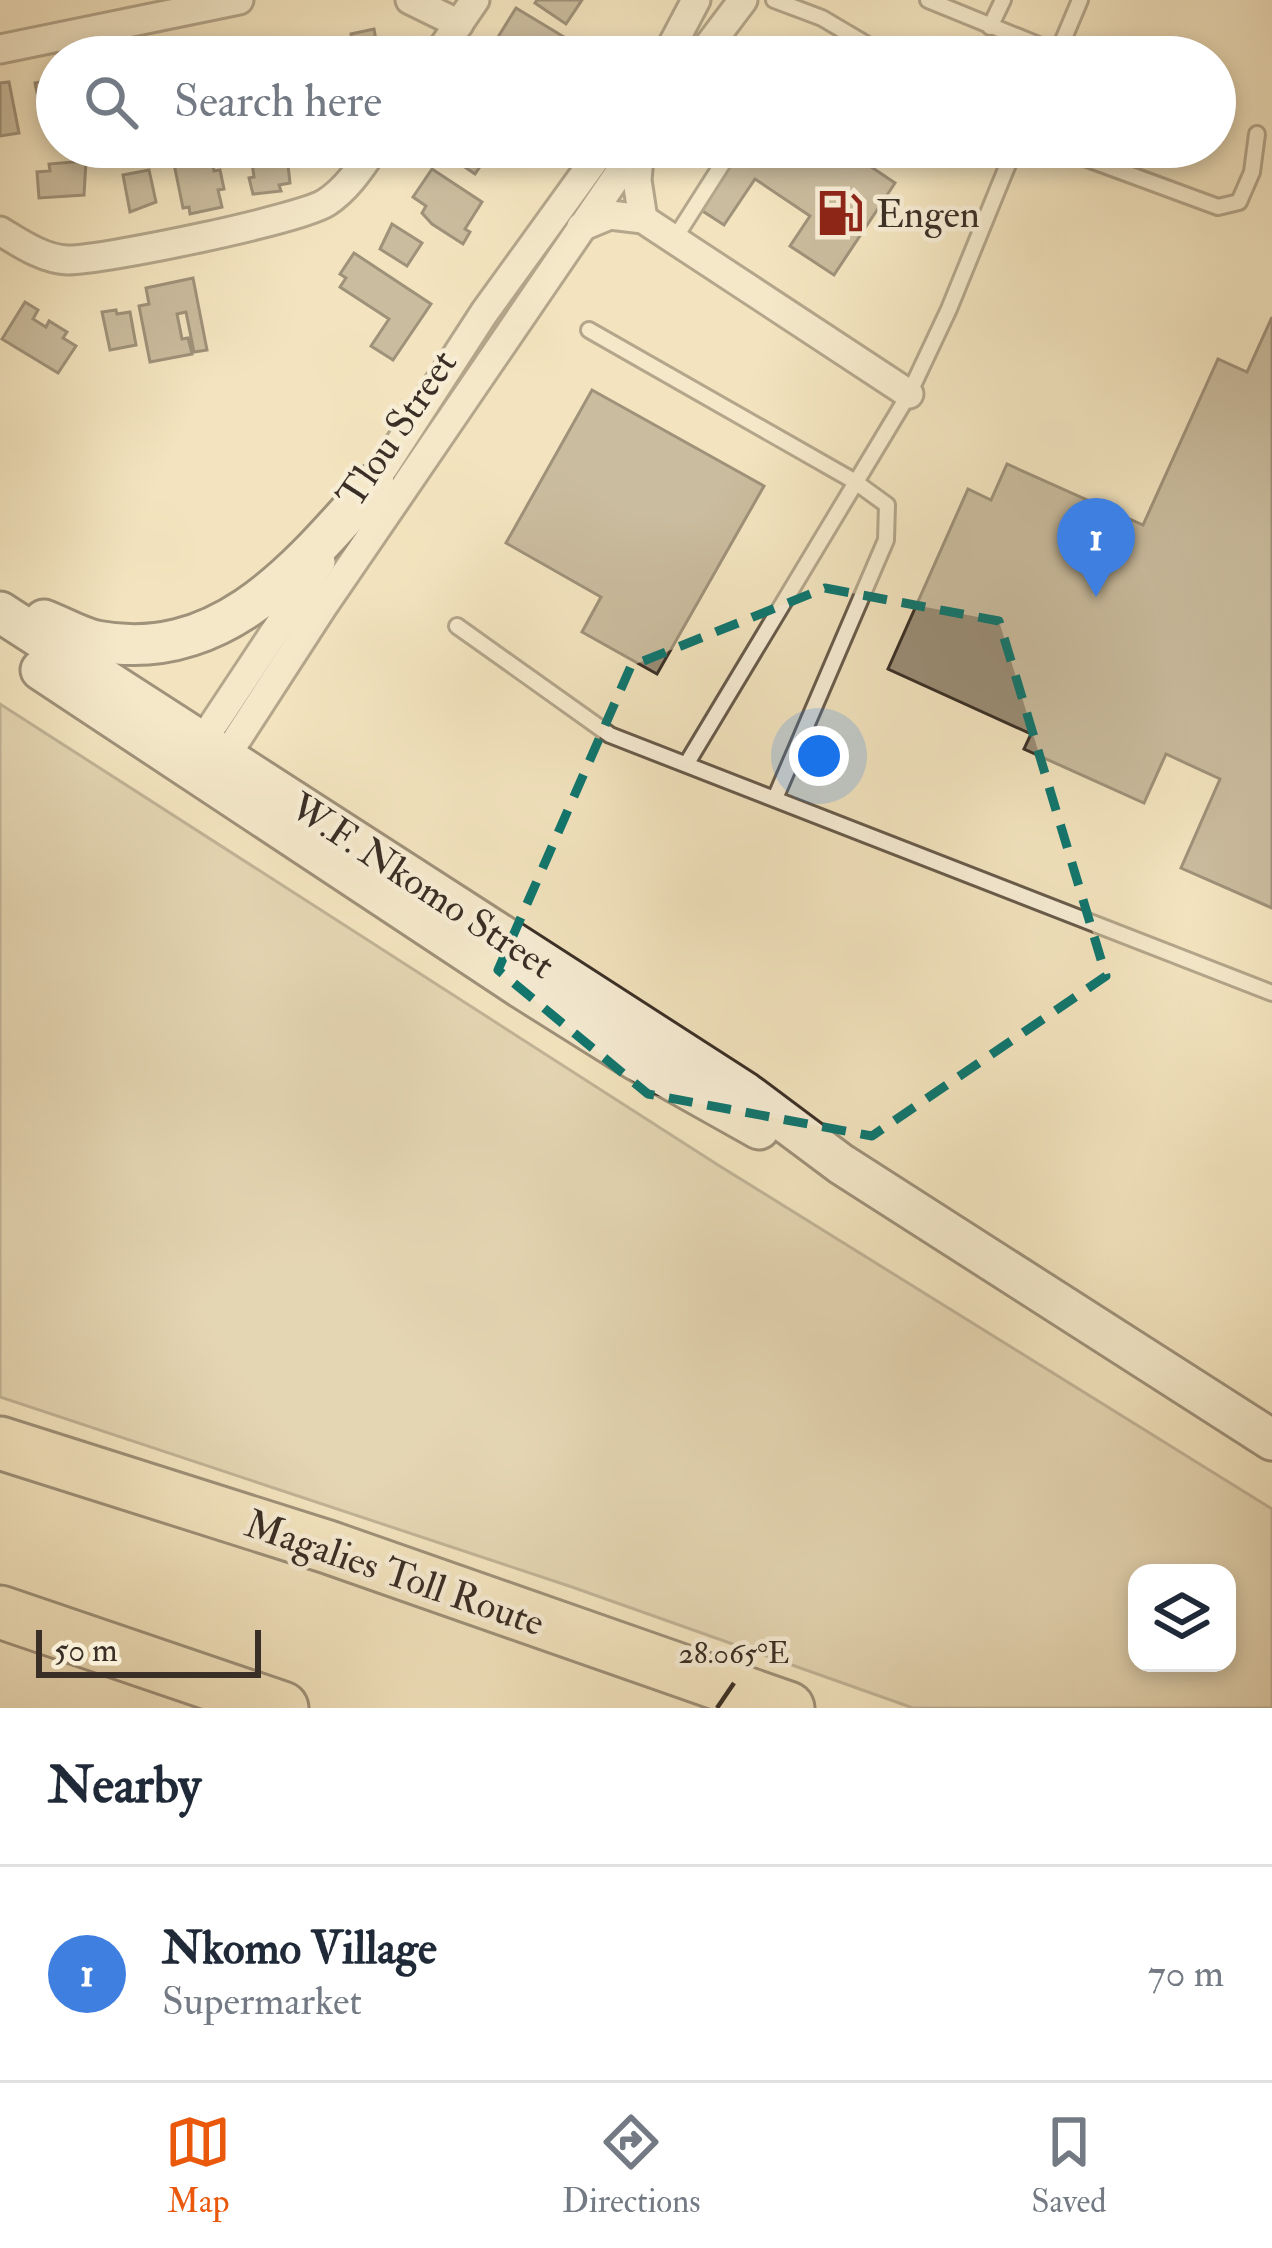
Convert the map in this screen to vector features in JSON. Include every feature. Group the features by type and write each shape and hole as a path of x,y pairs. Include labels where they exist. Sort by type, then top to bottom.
{"highway":[{"path":"0,1431 328,1547"},
{"name":"Magalies Toll Route","path":"0,1443 328,1547 788,1708"},
{"path":"0,1612 273,1705"},
{"path":"0,1631 273,1705"}],"main road":[{"path":"0,602 95,640 170,641 207,631 258,603 309,557 374,484"},
{"name":"W.F. Nkomo Street","path":"0,613 206,762"},
{"name":"W.F. Nkomo Street","path":"0,642 206,762 746,1093 841,1164 1272,1440"}],"street":[{"path":"63,36 239,0"},
{"path":"410,0 459,24"},
{"path":"451,36 475,0"},
{"path":"677,36 696,0"},
{"path":"716,36 743,0"},
{"path":"0,49 36,42"},
{"path":"0,231 43,254 81,259 276,220 323,206 359,168"},
{"name":"Tlou Street","path":"206,762 484,313 589,168"},
{"name":"Tlou Street","path":"206,762 346,572 623,168"},
{"path":"637,168 643,219"},
{"path":"581,227 610,215 643,219 909,394"}],"lane":[{"path":"774,0 822,18 852,36"},
{"path":"810,0 822,18"},
{"path":"928,0 1012,36"},
{"path":"990,27 1003,0"},
{"path":"1065,36 1080,0"},
{"path":"1112,168 1218,207 1239,202 1252,172 1257,134"},
{"path":"675,238 720,168"},
{"path":"687,763 909,394 1006,168"},
{"path":"589,330 854,481 887,505 886,540 776,796"},
{"path":"457,626 610,735 1272,993"}],"highlighted area":[{"path":"825,588 999,621 1106,976 872,1136 648,1094 498,970 631,666"}],"shaded area":[{"path":"0,704 718,1165 1272,1509 1272,1708 913,1708 572,1587 0,1397"}],"building":[{"path":"537,0 582,0 566,24"},
{"path":"516,8 562,36 499,36"},
{"path":"374,29 375,36 351,36"},
{"path":"9,82 19,133 0,136 0,83"},
{"path":"86,168 84,195 39,198 37,172"},
{"path":"175,168 220,170 222,207 190,214 189,207 183,208"},
{"path":"253,168 288,168 290,183 279,185 281,191 253,194 249,178 254,177"},
{"name":"Engen","path":"729,168 873,168 895,183 834,275 790,246 810,216 755,179 724,225 701,210"},
{"path":"432,169 482,202 465,229 470,232 463,244 432,224 422,213 426,206 413,197"},
{"path":"149,170 156,202 130,212 123,175"},
{"path":"392,224 422,243 407,266 380,249"},
{"path":"354,253 431,304 393,360 371,346 389,319 340,287 346,278 340,274"},
{"path":"193,278 207,350 194,352 186,312 177,314 182,339 188,338 192,354 150,362 139,306 149,304 146,288"},
{"path":"25,302 38,310 33,319 46,327 49,321 67,332 63,338 76,346 58,373 2,339"},
{"path":"116,310 117,314 130,312 136,345 110,350 102,312"},
{"path":"1272,317 1272,908 1181,868 1220,779 1166,754 1144,803 1024,749 1031,734 888,669 968,489 991,500 1007,464 1143,525 1218,359 1247,372"},
{"path":"592,390 764,486 657,674 582,632 601,597 506,543"}],"place":[{"name":"Engen","path":"840,213"},
{"name":"Nkomo Village","path":"1096,597"}]}
